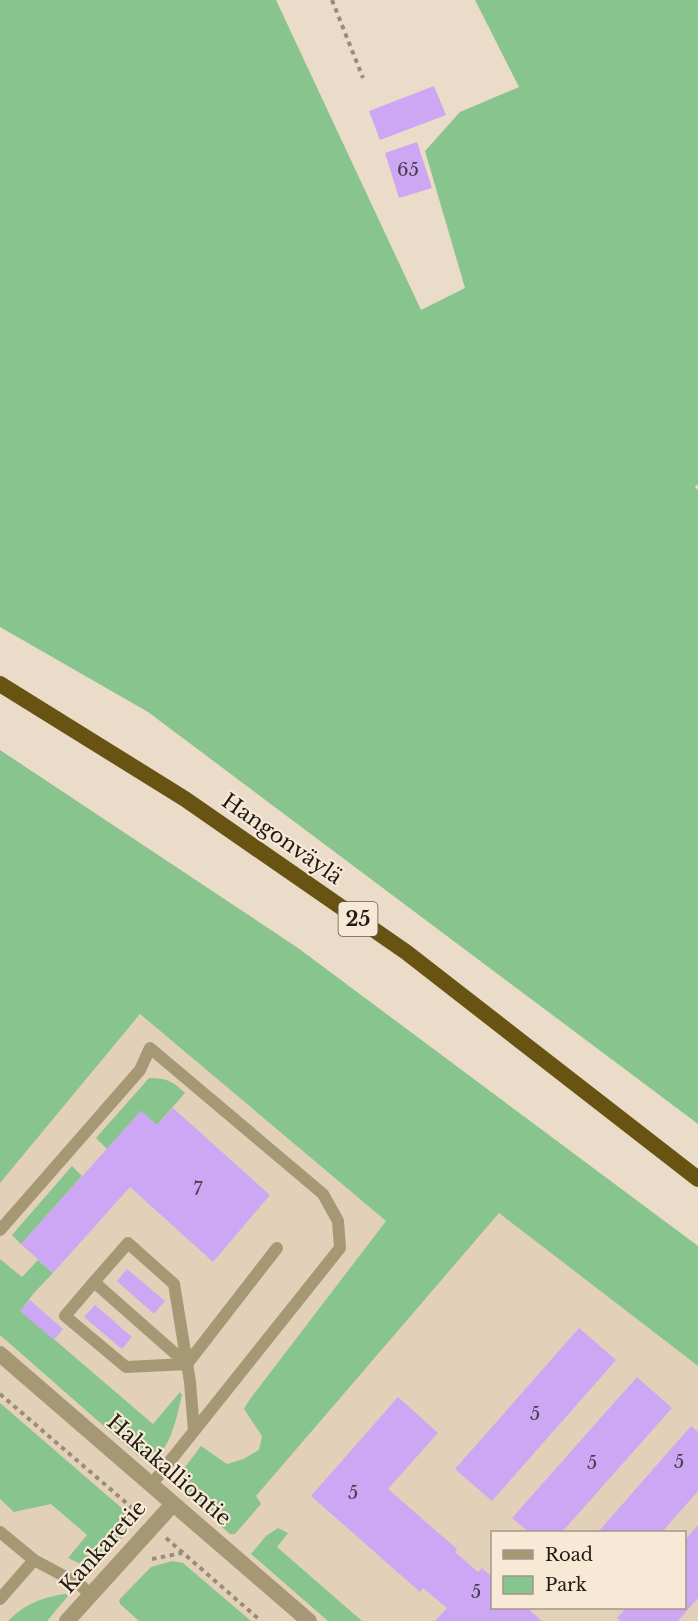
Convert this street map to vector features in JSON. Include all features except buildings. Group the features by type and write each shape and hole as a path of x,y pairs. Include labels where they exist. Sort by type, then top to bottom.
{"highway":[{"name":"Hangonväylä","path":"0,684 185,799 406,952 698,1179"}],"street":[{"name":"Hakakalliontie","path":"0,1354 309,1621"},
{"name":"Kankaretie","path":"67,1621 173,1504"}],"lane":[{"path":"0,1230 140,1070 150,1048 323,1194 338,1221 340,1248 151,1485"},
{"path":"194,1431 187,1364 174,1284 128,1243 65,1316 126,1367 187,1364 277,1248"},
{"path":"94,1282 187,1364"},
{"path":"0,1532 34,1560 79,1584 90,1594"},
{"path":"0,1599 34,1560"}],"path":[{"path":"332,0 363,78"},
{"path":"0,1394 261,1621"},
{"path":"147,1562 155,1558 183,1553"}],"shaded area":[{"path":"140,1014 386,1221 250,1399 494,1209 698,1366 698,1621 0,1621 0,1499 15,1512 51,1503 88,1535 113,1510 0,1409 0,1179"}],"green space":[{"path":"0,0 276,0 421,310 465,288 425,151 460,112 519,87 475,0 698,0 698,484 695,487 698,490 698,1124 148,712 0,627"},
{"path":"0,750 298,948 698,1246 698,1366 499,1213 256,1496 261,1504 235,1534 230,1534 183,1493 179,1475 201,1446 227,1464 243,1459 259,1450 262,1436 244,1409 386,1221 140,1014 0,1183"},
{"path":"149,1078 169,1081 185,1093 157,1125 141,1111 107,1149 96,1138"},
{"path":"72,1166 82,1176 21,1244 12,1235"},
{"path":"0,1259 22,1277 38,1260 53,1273 21,1311 153,1424 180,1392 182,1395 175,1424 161,1453 145,1460 138,1456 0,1335"},
{"path":"0,1403 124,1510 129,1518 131,1528 95,1567 83,1565 68,1558 87,1535 51,1504 14,1512 0,1499"},
{"path":"278,1528 288,1533 277,1547 362,1621 328,1621 251,1554 266,1536"},
{"path":"172,1561 183,1563 251,1621 139,1621 120,1604 119,1600 151,1567"},
{"path":"66,1594 68,1596 47,1621 8,1621 34,1602"}]}
